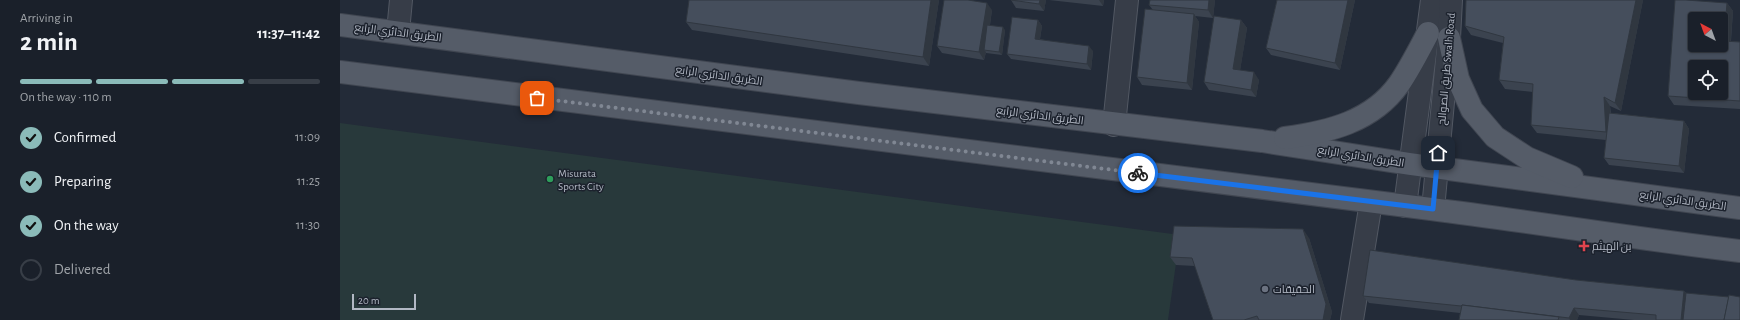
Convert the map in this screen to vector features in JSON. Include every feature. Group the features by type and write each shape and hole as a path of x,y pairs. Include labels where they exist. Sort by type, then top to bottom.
{"main road":[{"name":"الطريق الدائري الرابع","path":"340,25 859,93 1114,125 1262,141 1410,164 1740,208"},
{"path":"1262,141 1310,135 1337,128 1358,120 1381,104 1398,85 1428,33"},
{"path":"1449,38 1458,79 1472,110 1495,137 1527,158 1570,177 1630,193"},
{"path":"340,72 865,140 1433,209 1661,242 1740,251"}],"street":[{"path":"398,32 401,0"},
{"path":"1114,125 1127,0"},
{"name":"طريق الصوالح Swalh Road","path":"1405,206 1432,0"},
{"name":"طريق الصوالح Swalh Road","path":"1433,209 1449,38 1451,0"},
{"path":"1352,320 1371,202"}],"shaded area":[{"name":"Misurata Sports City","path":"340,123 1180,235 1168,320 340,320"}],"building":[{"path":"689,0 931,0 923,57 686,22"},
{"path":"944,0 968,0 987,3 979,52 937,46"},
{"path":"1011,0 1040,0 1039,4"},
{"path":"1150,0 1209,0 1208,10 1149,5"},
{"path":"1277,0 1348,0 1335,63 1266,48"},
{"path":"1466,0 1636,0 1615,103 1604,97 1606,132 1531,125 1533,84 1499,80 1504,37 1465,26"},
{"path":"1675,0 1727,3 1726,12 1688,12 1688,52 1728,52 1728,41 1740,42 1740,101 1726,100 1728,100 1728,60 1688,60 1688,97 1668,96"},
{"path":"1145,9 1194,14 1187,83 1137,77"},
{"path":"1214,16 1241,20 1233,69 1254,72 1251,90 1204,82"},
{"path":"1012,17 1038,20 1035,39 1089,46 1087,64 1007,54"},
{"path":"987,25 1003,27 999,52 984,50"},
{"path":"1609,113 1684,121 1679,166 1604,158"},
{"name":"الحقيقات","path":"1174,226 1303,229 1326,304 1323,320 1259,320 1257,316 1244,320 1213,320 1192,258 1170,257"},
{"path":"1370,250 1576,280 1684,291 1681,320 1656,320 1656,315 1574,308 1569,318 1462,305 1363,296"},
{"path":"1686,293 1729,297 1724,320 1683,320"},
{"path":"1729,295 1740,297 1740,320 1724,320"},
{"path":"1462,305 1559,317 1558,320 1459,320"}],"way so far":[{"path":"537,98 1138,173"}],"place":[{"name":"Misurata Sports City","path":"550,179"},
{"name":"بن الهيثم","path":"1584,246"},
{"name":"الحقيقات","path":"1265,289"}],"route":[{"path":"1138,173 1433,209 1438,153"}]}
